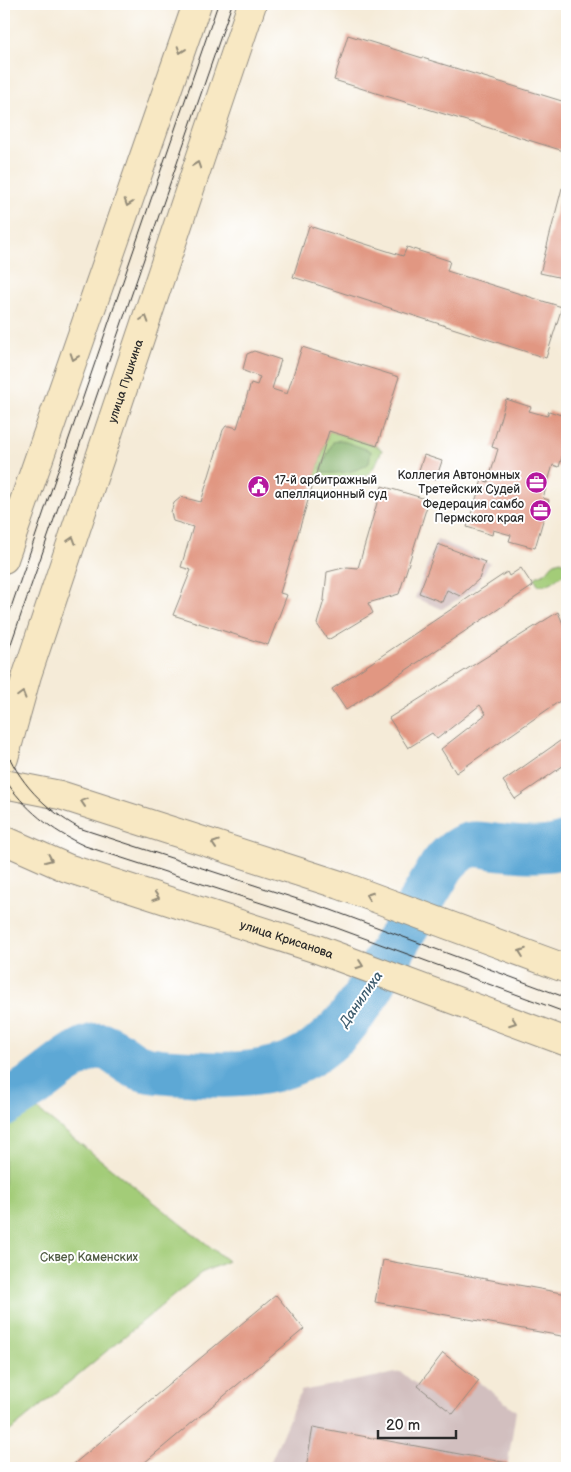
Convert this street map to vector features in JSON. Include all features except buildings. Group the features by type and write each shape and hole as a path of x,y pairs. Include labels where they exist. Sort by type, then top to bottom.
{"main road":[{"path":"4,559 197,4"},
{"name":"улица Пушкина","path":"4,758 27,674 252,4"},
{"path":"4,784 60,794 340,885 567,969"},
{"name":"улица Крисанова","path":"4,840 67,868 317,949 567,1042"}],"shaded area":[{"path":"437,539 490,563 474,589 442,609 415,598"},
{"path":"443,1353 516,1411 507,1468 268,1468 301,1391 401,1372 418,1386"}],"green space":[{"path":"329,431 377,446 382,450 371,471 359,478 344,481 315,477"},
{"path":"340,440 371,451 369,463 360,468 341,473 324,473 321,469 333,442"},
{"path":"567,562 567,571 546,585 538,585 535,578 546,572 554,563"},
{"name":"Сквер Каменских","path":"4,1079 29,1103 228,1261 201,1273 4,1436"}],"waterway":[{"name":"Данилиха","path":"4,1104 35,1085 82,1051 97,1046 112,1050 132,1064 143,1068 216,1075 265,1071 287,1065 307,1056 326,1043 344,1025 361,1003 442,866 454,853 473,844 532,850 550,849 567,844"}],"tram line":[{"path":"4,628 218,4"},
{"path":"4,664 232,4"},
{"path":"4,745 17,771 34,793 55,812 79,828 331,910 567,998"},
{"path":"4,778 20,800 40,818 61,833 85,846 326,924 567,1013"}],"place":[{"name":"Коллегия Автономных Третейских Судей","path":"536,482"},
{"name":"17-й арбитражный апелляционный суд","path":"259,487"},
{"name":"Федерация самбо Пермского края","path":"540,511"}]}
